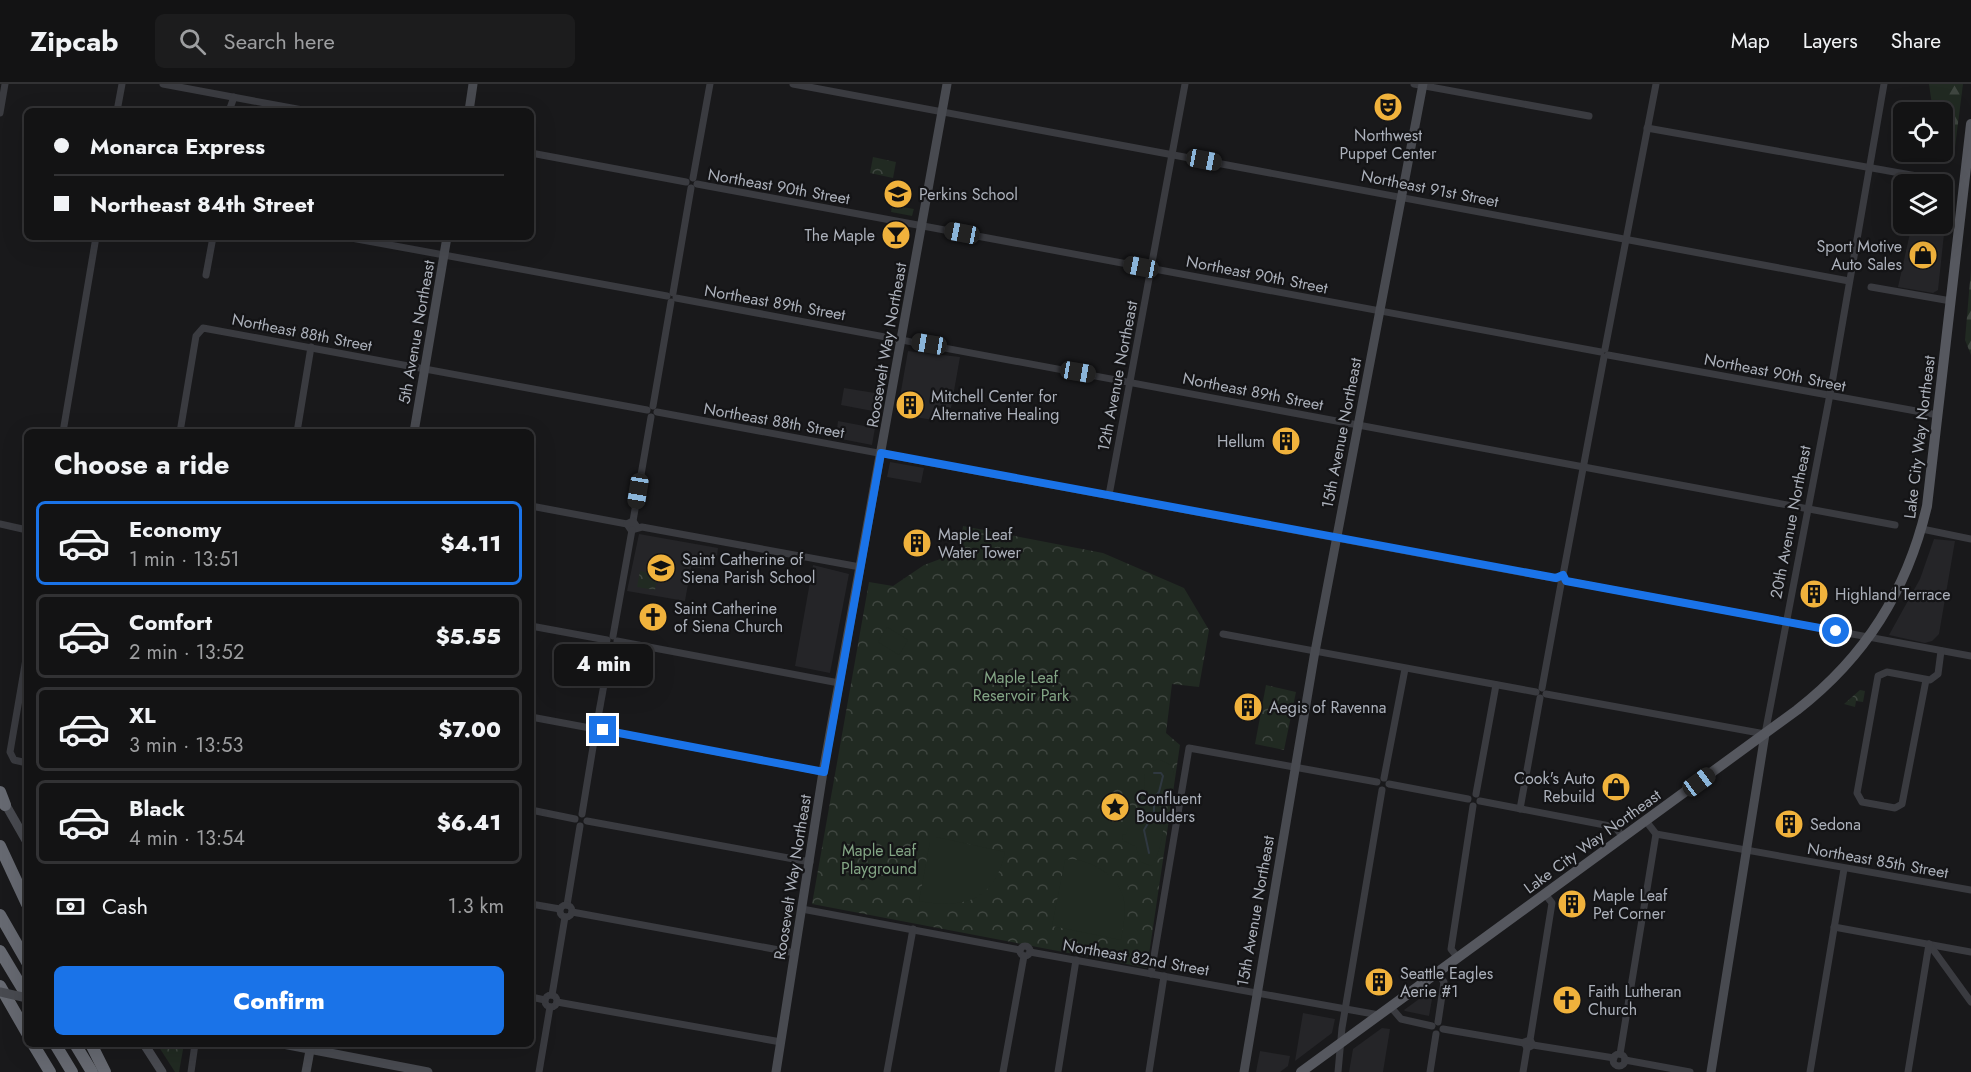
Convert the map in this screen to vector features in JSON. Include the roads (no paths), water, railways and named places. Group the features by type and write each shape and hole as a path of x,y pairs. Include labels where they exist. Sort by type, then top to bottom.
{"highway":[{"path":"0,846 24,898"},
{"path":"0,915 24,957"},
{"path":"0,951 24,992"},
{"path":"0,986 24,1029"},
{"path":"0,994 24,1030"},
{"path":"57,1047 72,1072"},
{"path":"77,1047 92,1072"},
{"path":"92,1047 105,1072"},
{"path":"35,1048 50,1072"}],"main road":[{"name":"Lake City Way Northeast","path":"1301,1072 1765,734 1831,683 1870,638 1900,589 1922,529 1967,187 1971,124"}],"street":[{"path":"0,113 5,84"},
{"path":"118,108 122,84"},
{"path":"163,84 292,108"},
{"path":"469,108 473,84"},
{"path":"550,1007 546,1005 566,911 595,735 600,727 612,641 710,84"},
{"name":"Northeast 91st Street","path":"793,84 1849,281"},
{"name":"Roosevelt Way Northeast","path":"776,1072 839,682 947,84"},
{"name":"12th Avenue Northeast","path":"1109,495 1185,84"},
{"path":"1520,809 1656,84"},
{"name":"20th Avenue Northeast","path":"1711,1072 1765,734 1829,396 1884,84"},
{"path":"1420,85 1589,116"},
{"name":"15th Avenue Northeast","path":"1244,1072 1315,652 1402,197 1420,85"},
{"path":"230,108 234,97"},
{"path":"1647,128 1907,174"},
{"name":"Northeast 90th Street","path":"534,154 1938,415"},
{"path":"64,429 95,240"},
{"path":"206,275 212,240"},
{"name":"Northeast 89th Street","path":"362,240 1895,525"},
{"name":"5th Avenue Northeast","path":"415,429 446,240"},
{"path":"1870,287 1951,301"},
{"name":"Northeast 88th Street","path":"181,429 199,329 311,347 1971,656"},
{"path":"297,429 311,347"},
{"path":"534,507 860,567"},
{"path":"0,525 24,529"},
{"path":"1922,529 1971,538"},
{"path":"534,627 839,682"},
{"path":"1223,634 1765,734"},
{"path":"1926,680 1902,804 1895,808 1859,800 1857,793 1877,680 1884,672 1926,680 1934,678 1938,674 1941,651"},
{"path":"1151,974 1189,748 1377,782 1384,777 1405,669"},
{"path":"24,670 10,752 12,758 24,762"},
{"path":"1458,958 1451,949 1496,685"},
{"path":"534,718 590,728 600,727 824,772"},
{"path":"590,728 595,735"},
{"path":"1384,777 1389,784 1615,827 1623,837"},
{"path":"1377,782 1378,787 1382,790"},
{"path":"1338,1072 1345,1009 1382,790 1389,784"},
{"path":"2,798 24,837"},
{"path":"534,811 810,862"},
{"path":"1619,1062 1656,834 1646,821"},
{"name":"Northeast 85th Street","path":"1656,834 1971,890"},
{"path":"1810,1072 1845,868"},
{"path":"1523,1072 1552,903 1545,894"},
{"path":"534,905 795,953"},
{"name":"Northeast 82nd Street","path":"802,909 913,929 1025,953 1076,960 1379,1016"},
{"path":"1834,927 1971,952"},
{"path":"887,1072 913,929"},
{"path":"1929,944 1971,1002"},
{"path":"1908,1072 1929,944"},
{"path":"1003,1072 1025,953"},
{"path":"1058,1072 1076,960"},
{"path":"1435,1024 1444,982 1437,973"},
{"path":"1149,1072 1164,976"},
{"path":"0,994 24,997"},
{"path":"534,997 548,997 557,1002 781,1042"},
{"path":"539,1072 550,1007 557,1002"},
{"path":"1390,1006 1401,1019 1435,1024 1440,1031 1690,1072"},
{"path":"1430,1072 1440,1031"},
{"path":"145,1047 162,1072"},
{"path":"191,1072 195,1047"},
{"path":"306,1072 310,1047 428,1072"}],"waterway":[{"path":"1149,853 1144,830 1154,813 1154,798 1159,792 1163,776 1161,773 1154,773"}],"place":[{"name":"Northwest Puppet Center","path":"1388,107"},
{"name":"Perkins School","path":"898,194"},
{"name":"The Maple","path":"896,235"},
{"name":"Sport Motive Auto Sales","path":"1923,255"},
{"name":"Mitchell Center for Alternative Healing","path":"910,405"},
{"name":"Hellum","path":"1286,441"},
{"name":"Maple Leaf Water Tower","path":"917,543"},
{"name":"Saint Catherine of Siena Parish School","path":"661,568"},
{"name":"Highland Terrace","path":"1814,594"},
{"name":"Saint Catherine of Siena Church","path":"653,617"},
{"name":"Aegis of Ravenna","path":"1248,707"},
{"name":"Cook's Auto Rebuild","path":"1616,787"},
{"name":"Confluent Boulders","path":"1115,807"},
{"name":"Sedona","path":"1789,824"},
{"name":"Maple Leaf Pet Corner","path":"1572,904"},
{"name":"Seattle Eagles Aerie #1","path":"1379,982"},
{"name":"Faith Lutheran Church","path":"1567,1000"}],"park label":[{"name":"Maple Leaf Reservoir Park","path":"1021,686"},
{"name":"Maple Leaf Playground","path":"879,859"}]}
